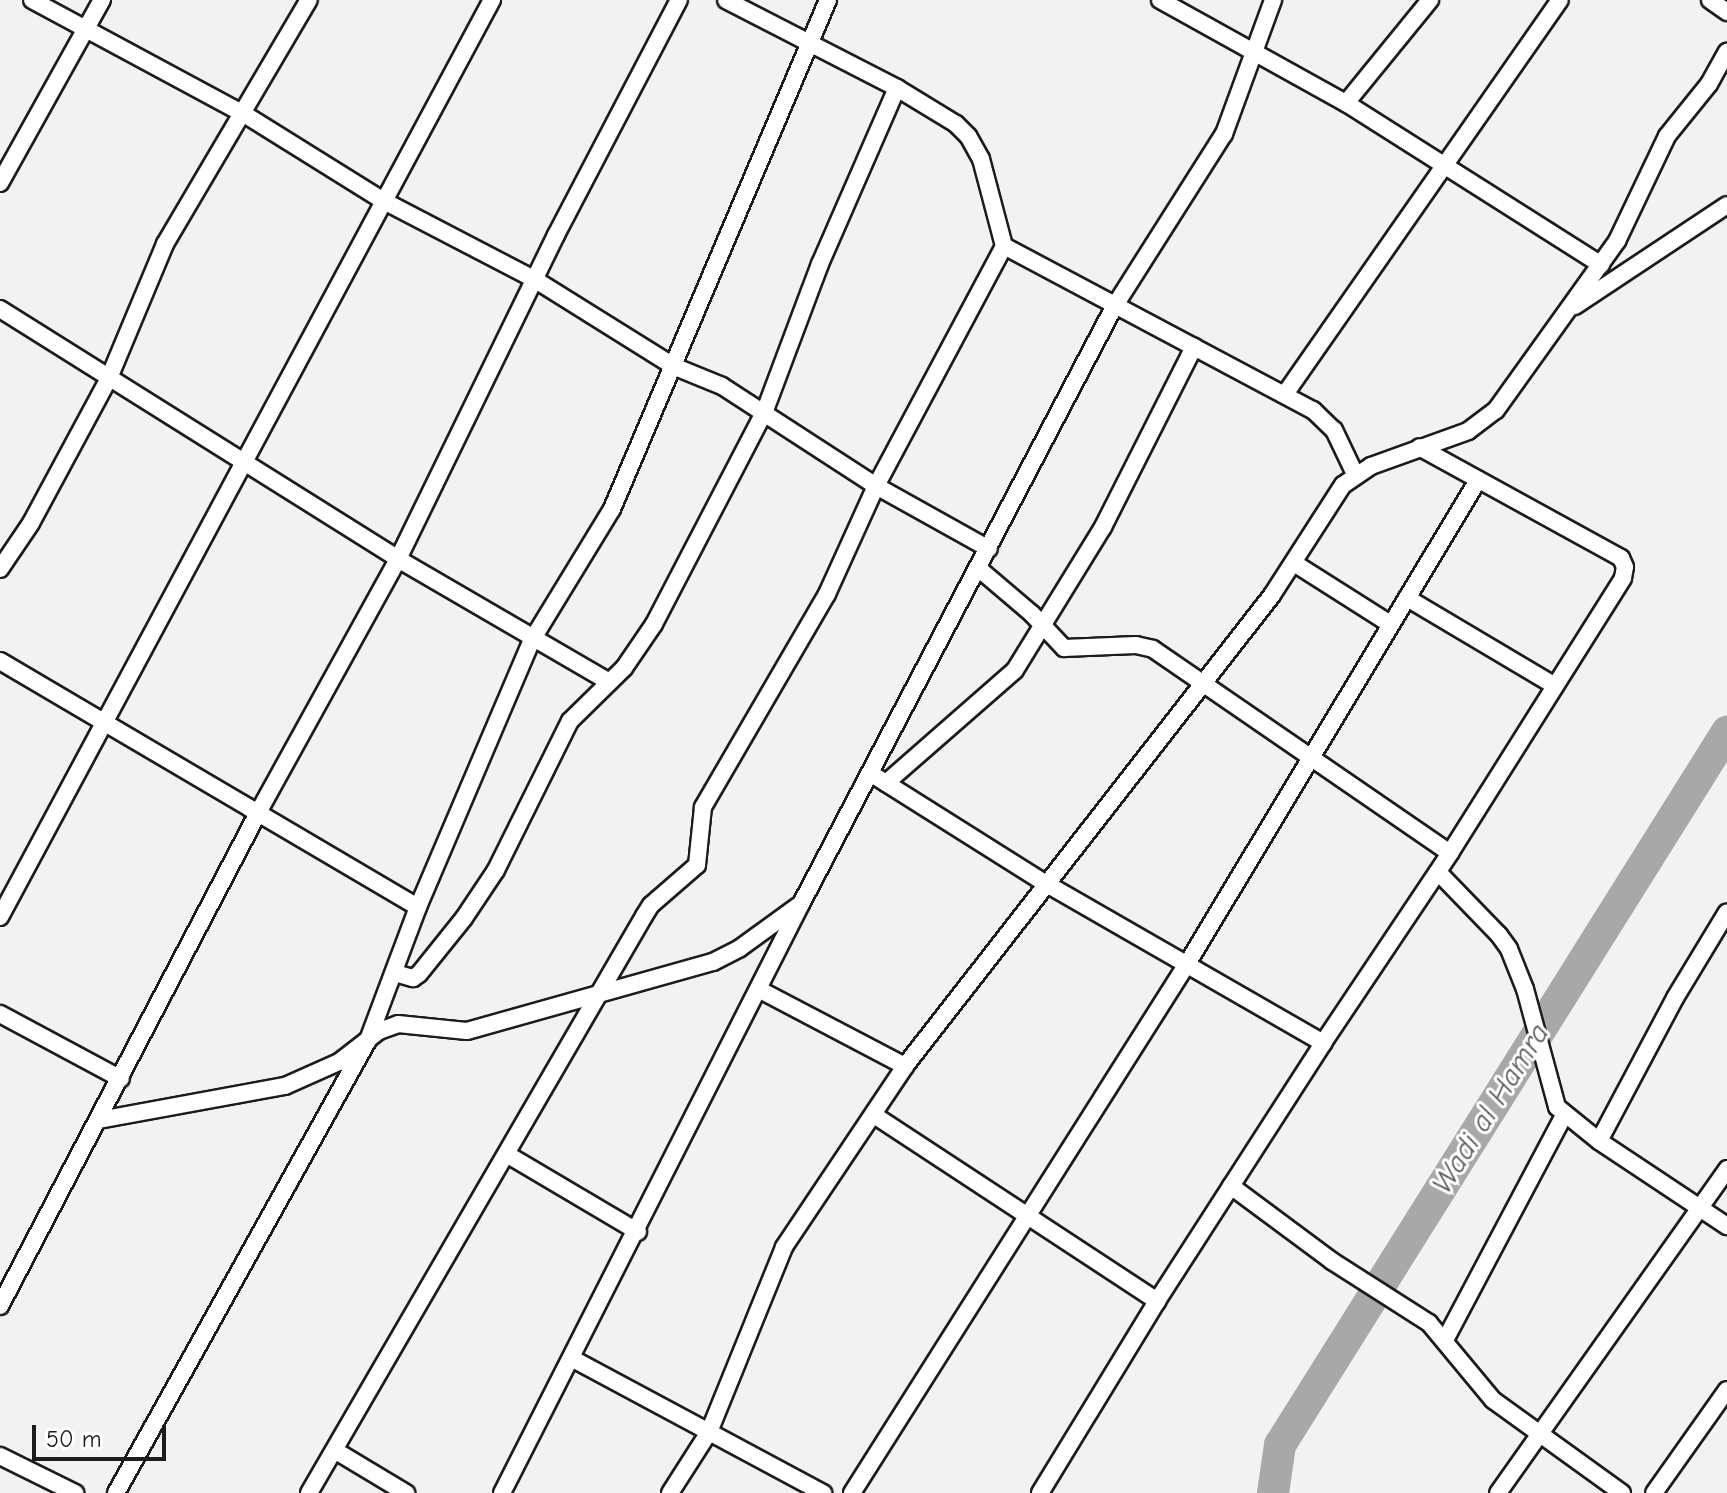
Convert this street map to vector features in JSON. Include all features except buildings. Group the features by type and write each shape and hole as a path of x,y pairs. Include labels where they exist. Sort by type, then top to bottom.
{"street":[{"path":"32,0 244,114 384,201 534,279 673,366 722,386 876,486 989,549"},
{"path":"0,183 102,0"},
{"path":"0,569 31,523 109,378 150,273 309,0"},
{"path":"0,917 492,0"},
{"path":"0,1306 259,811 398,559 534,279 679,0"},
{"path":"309,1493 651,905 697,865 703,807 834,581 876,486 1004,246 981,159 968,136 956,124 811,41 726,0"},
{"path":"116,1493 368,1040 418,907 532,640 612,509 828,0"},
{"path":"1160,0 1346,103 1445,163 1601,265"},
{"path":"502,1493 638,1232 801,904 1114,307 1224,134 1273,0"},
{"path":"1346,103 1430,0"},
{"path":"1285,394 1560,0"},
{"path":"1710,0 1727,12"},
{"path":"670,1493 709,1432 784,1247 905,1066 1294,563 1330,500 1355,474 1419,447 1468,431 1496,410 1617,241 1667,136 1709,84 1727,52"},
{"path":"395,973 413,978 419,974 464,918 496,870 570,721 641,647 764,413 820,264 897,88"},
{"path":"1563,313 1727,205"},
{"path":"1004,246 1313,410 1334,430 1355,474"},
{"path":"0,309 398,559 532,640 609,682"},
{"path":"886,783 1003,684 1021,662 1116,503 1194,347"},
{"path":"1040,1493 1157,1301 1323,1043 1438,872 1623,578 1625,567 1621,558 1419,447"},
{"path":"852,1493 1187,964 1310,754 1478,480"},
{"path":"1294,563 1390,624"},
{"path":"978,568 1068,649 1146,646 1310,754 1450,853"},
{"path":"1407,598 1555,686"},
{"path":"0,661 418,907"},
{"path":"870,773 1045,883 1323,1043"},
{"path":"1438,872 1509,949 1525,989 1553,1101 1564,1115 1727,1226"},
{"path":"99,1120 285,1086 339,1062 368,1040 398,1024 467,1031 713,962 740,948 801,904"},
{"path":"1599,1141 1675,998 1727,912"},
{"path":"760,990 905,1066"},
{"path":"0,1014 121,1079"},
{"path":"874,1115 1157,1301"},
{"path":"1445,1340 1564,1115"},
{"path":"508,1155 638,1232"},
{"path":"1498,1493 1727,1169"},
{"path":"1231,1186 1332,1261 1429,1323 1483,1391 1538,1436 1622,1493"},
{"path":"573,1359 823,1493"},
{"path":"1654,1493 1727,1390"},
{"path":"336,1451 406,1493"},
{"path":"0,1456 75,1493"}],"waterway":[{"name":"Wadi al Hamra","path":"1273,1493 1280,1445 1727,732"}]}
